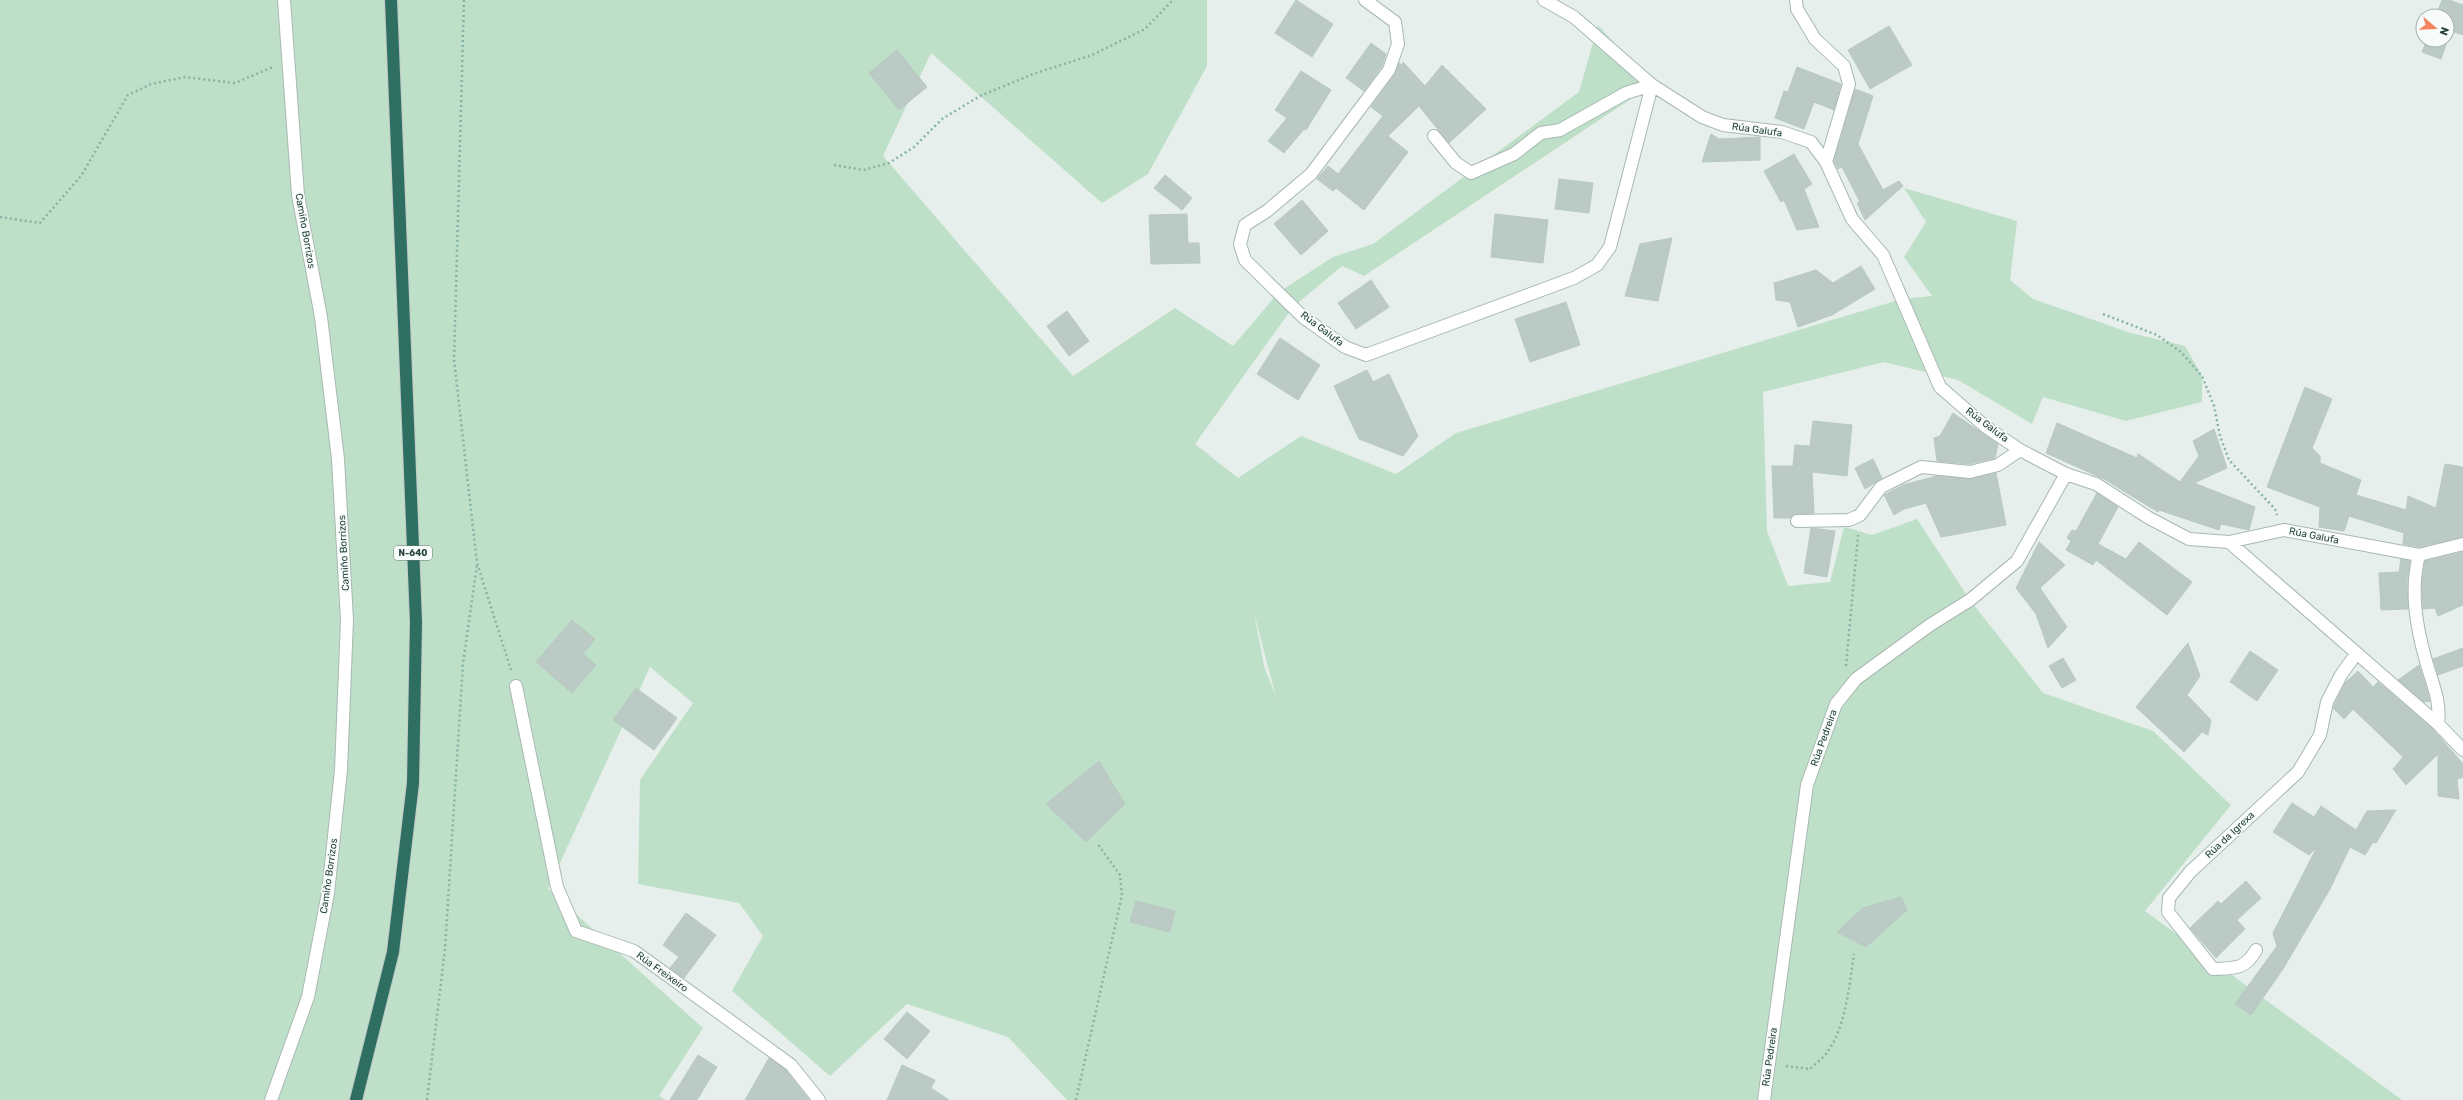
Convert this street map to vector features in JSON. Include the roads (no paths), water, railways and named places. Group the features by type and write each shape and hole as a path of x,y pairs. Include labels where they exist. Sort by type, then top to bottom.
{"highway":[{"name":"N-640","path":"356,1100 393,952 413,783 416,622 391,0"}],"street":[{"name":"Camiño Borrizos","path":"271,1100 308,997 328,893 341,770 347,620 338,459 321,317 298,195 290,60 284,0"},
{"name":"Rúa Galufa","path":"1365,0 1395,22 1398,44 1389,70 1311,174 1267,211 1245,224 1240,244 1245,260 1303,316 1345,347 1366,355 1574,278 1597,265 1610,248 1652,85"},
{"name":"Rúa Galufa","path":"1544,0 1574,17 1652,85 1702,117 1723,125 1782,132 1811,142 1826,162 1852,219 1883,255 1940,387 1986,427 2020,450 2066,474 2096,484 2149,518 2189,539 2229,542 2284,530 2419,555 2463,544"},
{"path":"1796,0 1797,9 1815,39 1844,66 1849,84 1826,162"},
{"path":"1434,136 1456,163 1471,173 1514,154 1541,133 1560,130 1626,92 1652,85"},
{"path":"1797,521 1849,520 1860,515 1881,488 1921,467 1970,472 1998,466 2020,450"},
{"name":"Rúa Pedreira","path":"1764,1100 1807,785 1836,704 1856,679 1930,625 1970,600 2017,561 2066,474"},
{"path":"2229,542 2438,724 2463,750"},
{"path":"2419,555 2414,574 2414,606 2426,661 2440,708 2438,724"},
{"name":"Rúa da Igrexa","path":"2256,950 2249,961 2236,968 2213,969 2168,912 2169,898 2190,872 2298,772 2320,735 2327,702 2341,675 2356,654"},
{"name":"Rúa Freixeiro","path":"516,686 557,887 576,931 634,951 791,1065 819,1100"}]}
